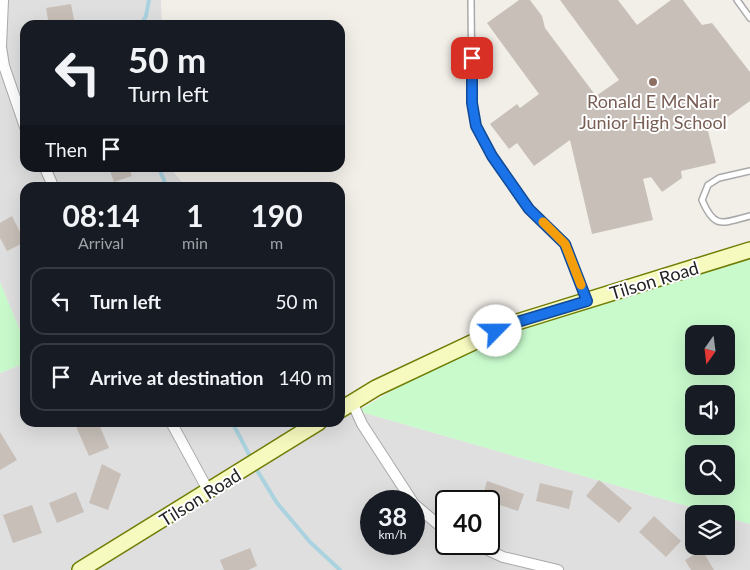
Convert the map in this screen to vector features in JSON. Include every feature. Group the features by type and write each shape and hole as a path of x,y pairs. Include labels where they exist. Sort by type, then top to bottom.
{"street":[{"path":"3,0 1,47 4,66 20,112"},
{"name":"Tilson Road","path":"346,406 376,388 514,323 750,250"},
{"path":"346,406 362,424 405,490"},
{"path":"174,427 209,492"},
{"name":"Tilson Road","path":"80,570 312,427"},
{"path":"425,513 435,521"},
{"path":"499,555 558,570"}],"lane":[{"path":"471,0 472,103 476,126 492,156 529,209 565,244 587,301"},
{"path":"737,0 750,18"},
{"path":"750,171 719,178 708,185 702,200 709,217 717,222 750,216"}],"shaded area":[{"path":"0,0 161,0 162,20 20,20 20,172 173,172 182,182 20,182 20,331 0,282"},
{"path":"20,365 20,427 345,427 345,394 358,411 685,505 685,555 735,555 735,520 750,524 750,570 0,570 0,373"}],"green space":[{"path":"750,247 750,524 735,520 735,505 685,505 358,411 460,350 642,274"},
{"path":"0,282 20,331 20,365 0,373"}],"building":[{"path":"519,0 530,0 542,16 545,28 596,96 619,80 560,0 618,0 637,25 671,0 683,0 702,25 712,23 750,72 750,101 708,131 716,163 681,171 682,178 662,192 651,177 643,179 653,220 592,234 570,140 534,166 517,143 509,149 490,124 517,104 520,108 539,94 487,23"},
{"path":"71,4 74,20 48,20 46,8"},
{"path":"110,172 130,172 132,176 114,182"},
{"path":"12,216 20,232 20,244 7,251 0,238 0,223"},
{"path":"76,427 100,427 109,448 89,456"},
{"path":"0,432 17,460 0,470"},
{"path":"102,464 121,474 108,510 89,503"},
{"path":"599,480 632,508 619,523 586,496"},
{"path":"487,481 524,494 518,511 500,505 500,490 484,490"},
{"path":"540,483 573,491 569,509 536,501"},
{"path":"76,492 84,512 57,523 49,503"},
{"path":"32,505 42,533 13,543 3,515"},
{"path":"654,516 681,541 666,557 639,532"},
{"path":"250,548 257,566 248,570 224,570 220,560"},
{"path":"694,555 705,555 714,570 691,570 685,560"}],"waterway":[{"path":"144,20 149,0"},
{"path":"161,172 165,182"},
{"path":"235,427 252,460"},
{"path":"255,467 277,503 310,542 340,570"}],"slow traffic":[{"path":"543,222 565,244 581,285"}],"place":[{"name":"Ronald E McNair Junior High School","path":"653,82"}],"route":[{"path":"472,58 472,103 476,126 492,156 529,209 565,244 587,301 514,323 496,331"}]}
